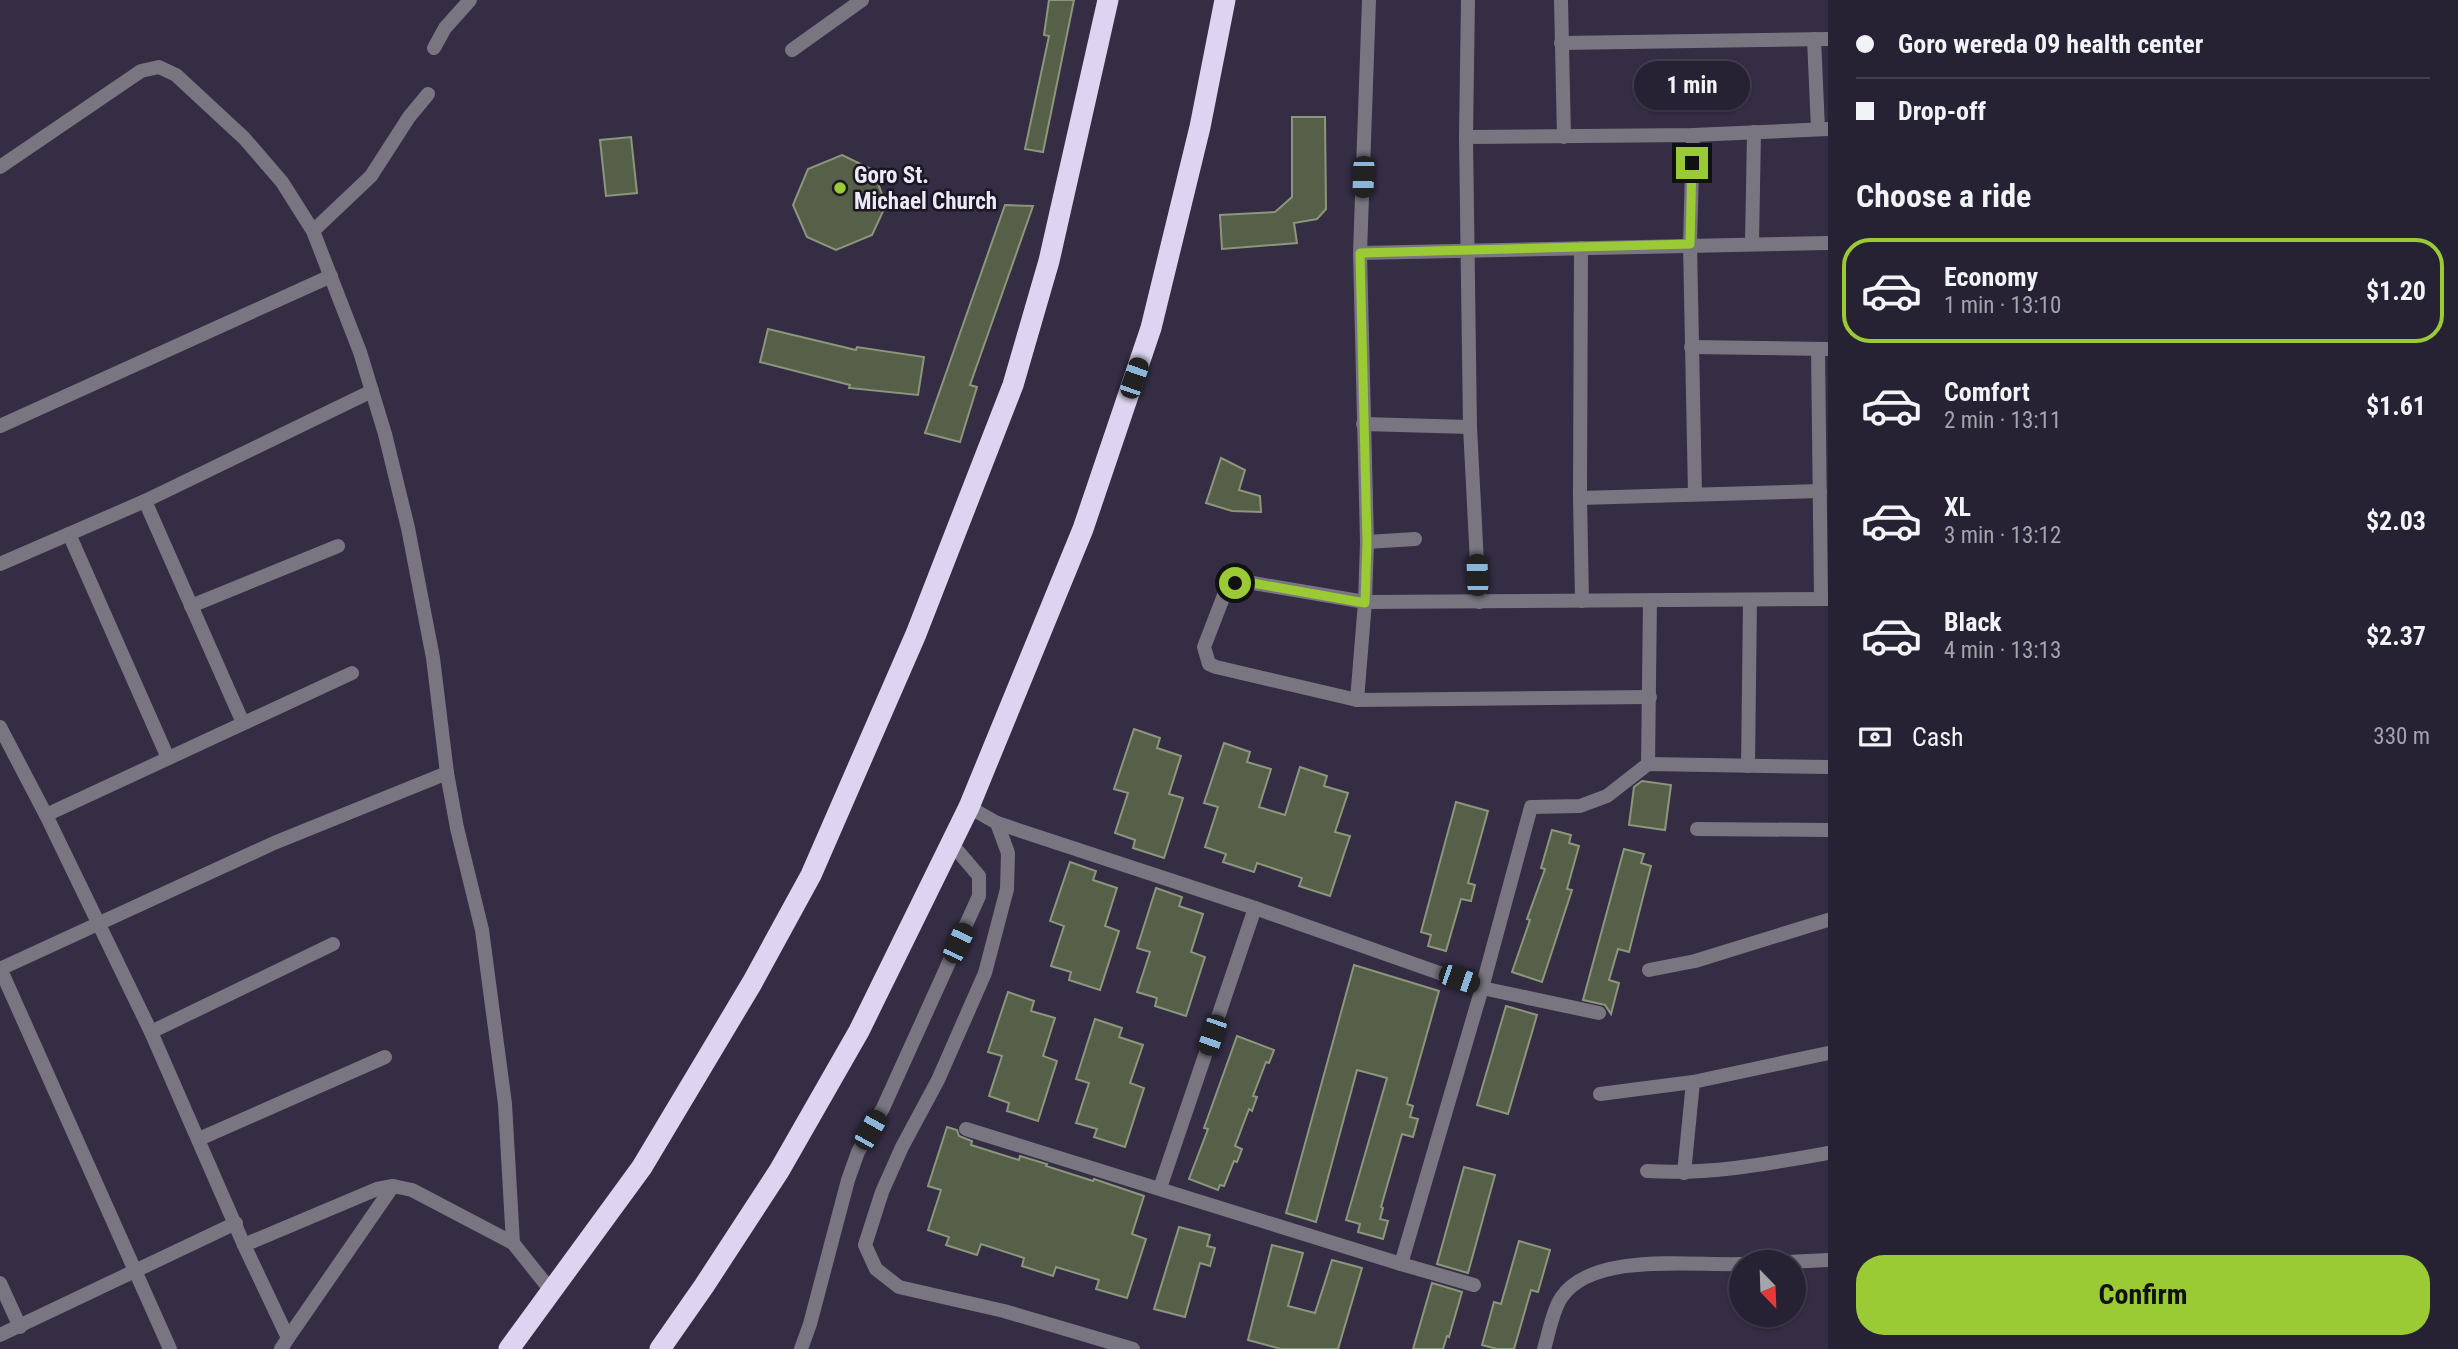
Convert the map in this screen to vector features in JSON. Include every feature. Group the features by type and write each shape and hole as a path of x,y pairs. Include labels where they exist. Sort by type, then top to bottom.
{"highway":[{"path":"509,1349 650,1155 752,983 811,874 916,634 1013,385 1049,261 1108,0"},
{"path":"660,1349 772,1181 859,1031 969,807 1083,529 1151,328 1200,127 1225,0"}],"street":[{"path":"434,48 445,28 470,0"},
{"path":"792,50 862,0"},
{"path":"1357,700 1367,542 1360,253 1369,0"},
{"path":"1468,0 1466,137 1470,427 1479,601"},
{"path":"1561,0 1564,137"},
{"path":"1466,137 1693,135 1823,129 1821,39 1561,43"},
{"path":"0,167 141,71 159,67 176,75 244,138 282,182 313,231 372,390 408,528 433,658 447,773 457,828 482,930 505,1104 513,1244"},
{"path":"313,231 371,176 409,117 428,94"},
{"path":"1752,243 1754,132"},
{"path":"1693,135 1690,244 1695,494"},
{"path":"1360,253 1828,243"},
{"path":"1580,248 1582,601"},
{"path":"0,426 331,276"},
{"path":"1650,697 1357,700 1216,667 1209,664 1204,647 1226,590 1235,583 1247,582 1365,603 1824,599 1820,492 1823,349 1691,347"},
{"path":"0,564 145,501 372,390"},
{"path":"1363,425 1470,427"},
{"path":"1580,498 1820,492"},
{"path":"145,501 243,723"},
{"path":"69,534 168,758"},
{"path":"1367,542 1415,539"},
{"path":"191,606 338,546"},
{"path":"1648,764 1650,600"},
{"path":"1748,766 1750,600"},
{"path":"46,815 352,673"},
{"path":"0,727 46,815 151,1032 236,1223 285,1344"},
{"path":"1401,1264 1482,988 1531,807 1580,806 1607,796 1648,764 1828,767"},
{"path":"170,1349 0,968 274,844 447,773"},
{"path":"969,807 997,823 1255,908 1482,988 1599,1013"},
{"path":"997,823 1008,853 1007,888 985,973 938,1080 902,1147 882,1192 865,1245 876,1269 899,1287 1004,1311 1133,1349"},
{"path":"1696,829 1828,830"},
{"path":"801,1349 858,1152 883,1108 979,896 979,876 951,843"},
{"path":"1160,1188 1255,908"},
{"path":"1649,970 1695,961 1828,920"},
{"path":"151,1032 333,944"},
{"path":"1600,1094 1693,1082 1828,1054"},
{"path":"199,1139 385,1057"},
{"path":"1684,1173 1693,1082"},
{"path":"966,1129 1474,1285"},
{"path":"1647,1171 1684,1173 1733,1170 1828,1153"},
{"path":"285,1344 393,1186"},
{"path":"244,1245 377,1189 393,1186 412,1191 513,1244 552,1292"},
{"path":"0,1335 236,1223"},
{"path":"1806,1261 1828,1260"},
{"path":"1544,1349 1562,1297 1581,1279 1613,1267 1729,1264"},
{"path":"0,1283 20,1326"}],"building":[{"path":"1049,0 1074,0 1043,152 1025,149 1049,36 1044,35"},
{"path":"1292,117 1325,117 1326,209 1317,219 1294,223 1297,243 1222,249 1220,215 1275,212 1292,197"},
{"path":"631,137 637,193 606,196 600,140"},
{"name":"Goro St. Michael Church","path":"842,155 873,170 886,205 872,235 836,250 807,237 793,205 808,169"},
{"path":"1005,205 1033,206 970,385 977,387 960,442 925,433"},
{"path":"768,329 856,350 857,347 924,357 918,395 849,388 850,385 760,362"},
{"path":"1221,458 1245,470 1239,490 1260,496 1261,512 1232,511 1206,503"},
{"path":"1134,729 1160,738 1157,748 1181,756 1169,794 1183,798 1164,858 1133,848 1135,840 1115,833 1128,793 1114,789"},
{"path":"1224,743 1250,752 1247,762 1271,769 1259,807 1285,815 1300,767 1327,776 1324,786 1348,793 1335,832 1350,836 1330,896 1299,886 1302,878 1257,863 1254,872 1223,862 1226,854 1205,847 1218,807 1204,803"},
{"path":"1642,781 1671,785 1665,830 1629,825 1634,787"},
{"path":"1456,802 1488,811 1468,883 1475,885 1471,901 1461,899 1446,951 1428,946 1431,935 1421,932"},
{"path":"1552,830 1571,835 1569,843 1579,846 1567,889 1572,890 1542,982 1512,972 1545,869 1541,868"},
{"path":"1624,849 1644,854 1641,863 1651,866 1629,952 1618,949 1609,980 1619,983 1611,1014 1605,1005 1583,1000"},
{"path":"1070,862 1096,871 1093,880 1117,888 1105,926 1119,931 1100,990 1069,980 1071,972 1051,966 1064,926 1050,921"},
{"path":"1156,888 1182,897 1179,906 1203,914 1191,952 1205,957 1186,1016 1155,1006 1157,998 1137,992 1150,952 1137,948"},
{"path":"1354,965 1439,991 1407,1104 1413,1106 1410,1117 1418,1119 1413,1137 1402,1134 1381,1207 1380,1219 1388,1221 1383,1239 1358,1232 1360,1224 1346,1220 1387,1078 1357,1070 1316,1222 1286,1213"},
{"path":"1008,992 1034,1001 1031,1011 1055,1018 1043,1056 1057,1061 1038,1121 1007,1111 1009,1103 989,1096 1002,1056 988,1052"},
{"path":"1506,1006 1537,1015 1508,1114 1477,1105"},
{"path":"1095,1019 1122,1028 1119,1037 1143,1045 1130,1083 1144,1088 1125,1147 1094,1137 1097,1129 1076,1123 1089,1083 1076,1079"},
{"path":"1237,1036 1274,1050 1269,1063 1266,1062 1253,1096 1257,1097 1252,1111 1249,1109 1235,1146 1242,1149 1237,1162 1234,1161 1224,1186 1220,1185 1218,1190 1189,1179 1208,1129 1204,1128"},
{"path":"947,1127 957,1130 959,1136 972,1141 971,1145 1019,1160 1020,1156 1144,1196 1132,1234 1146,1239 1127,1298 1096,1289 1099,1280 1056,1267 1053,1276 1022,1266 1024,1258 981,1244 977,1255 946,1245 949,1237 928,1230 941,1190 928,1186"},
{"path":"1464,1167 1495,1175 1468,1273 1437,1264"},
{"path":"1179,1227 1210,1235 1207,1246 1215,1248 1210,1266 1200,1263 1185,1317 1154,1309"},
{"path":"1519,1241 1550,1250 1538,1292 1531,1290 1514,1349 1497,1349 1482,1345 1494,1302 1501,1304"},
{"path":"1272,1245 1303,1253 1288,1306 1315,1313 1332,1260 1362,1268 1338,1349 1281,1349 1248,1340"},
{"path":"1432,1283 1462,1292 1443,1349 1413,1349"}],"place":[{"name":"Goro St. Michael Church","path":"840,188"}],"route":[{"path":"1235,583 1247,582 1365,603 1367,542 1360,253 1690,244 1692,163"}]}
